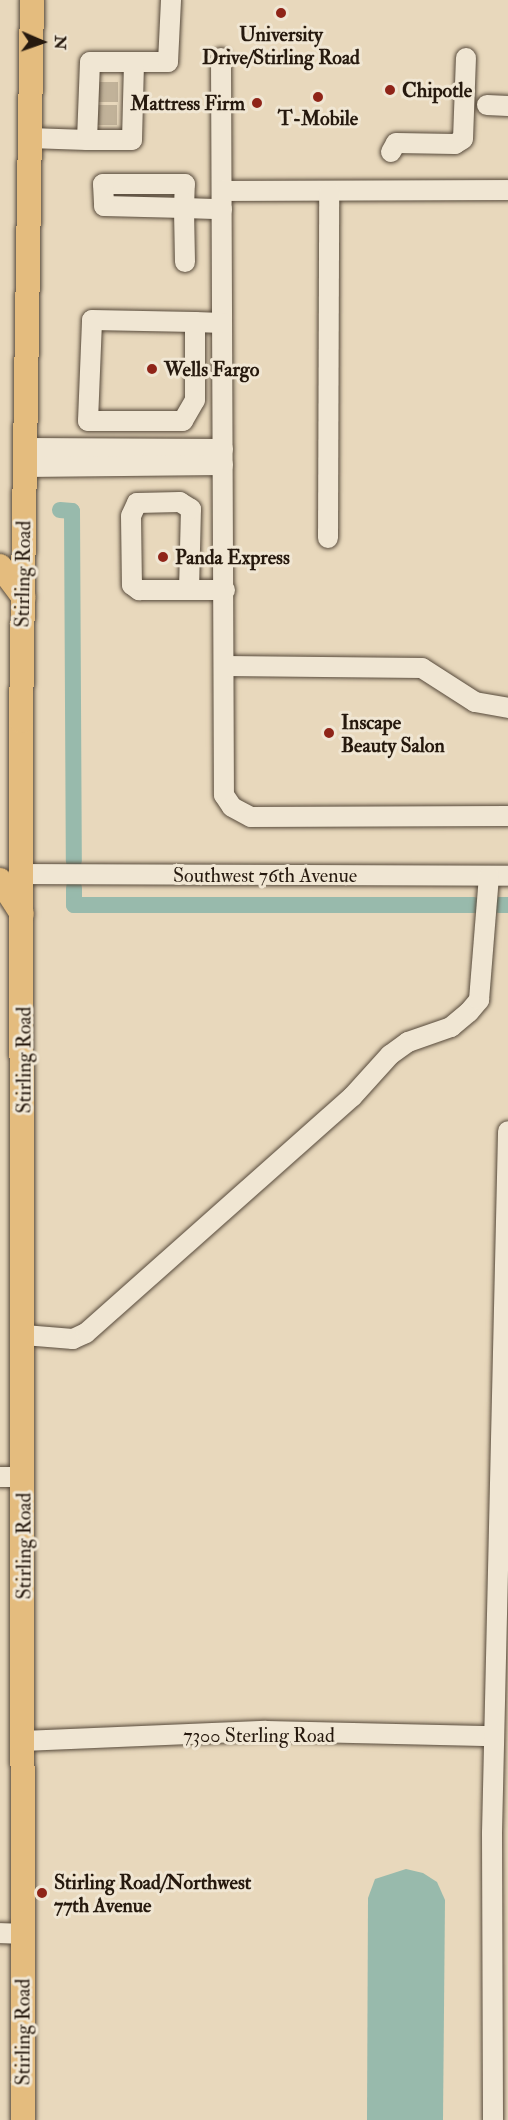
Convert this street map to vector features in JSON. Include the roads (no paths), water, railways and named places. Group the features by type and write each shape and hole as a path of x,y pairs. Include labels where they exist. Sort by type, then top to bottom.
{"main road":[{"name":"Stirling Road","path":"23,2120 12,1934 23,1741 12,1477 24,1335 23,916 11,877 23,597 32,0"},
{"path":"0,566 23,597"}],"street":[{"path":"87,140 92,116 93,92 90,62 168,62 171,0"},
{"path":"221,58 225,590 224,795 232,807 252,817 508,816"},
{"path":"391,152 396,143 456,144 463,139 466,58"},
{"path":"30,138 132,140 126,115 127,92 134,62"},
{"path":"487,105 508,106"},
{"path":"185,262 184,208 222,200 329,192 508,190"},
{"path":"328,538 329,192"},
{"path":"195,322 195,400 183,421 88,421 92,320 195,322 222,323"},
{"path":"25,457 223,457"},
{"path":"189,590 190,509 180,501 144,501 132,508 129,578 139,590 189,590 225,590"},
{"path":"224,666 422,668 475,702 508,708"},
{"path":"24,1335 73,1339 86,1333 351,1097 390,1055 408,1042 451,1027 469,1012 479,1000 499,876"},
{"name":"Southwest 76th Avenue","path":"11,877 499,876"},
{"path":"493,2120 494,1736 508,1131"},
{"name":"7300 Sterling Road","path":"23,1741 266,1731 494,1736"}],"waterway":[{"path":"60,510 72,511 74,861"},
{"path":"74,888 74,905 474,905"},
{"path":"499,905 508,905"}],"tunnel":[{"path":"98,92 121,92"},
{"path":"97,115 120,115"}],"place":[{"name":"University Drive/Stirling Road","path":"281,13"},
{"name":"Chipotle","path":"390,90"},
{"name":"T-Mobile","path":"318,97"},
{"name":"Mattress Firm","path":"257,103"},
{"name":"Wells Fargo","path":"152,369"},
{"name":"Panda Express","path":"163,557"},
{"name":"Inscape Beauty Salon","path":"329,733"},
{"name":"Stirling Road/Northwest 77th Avenue","path":"42,1893"}]}
